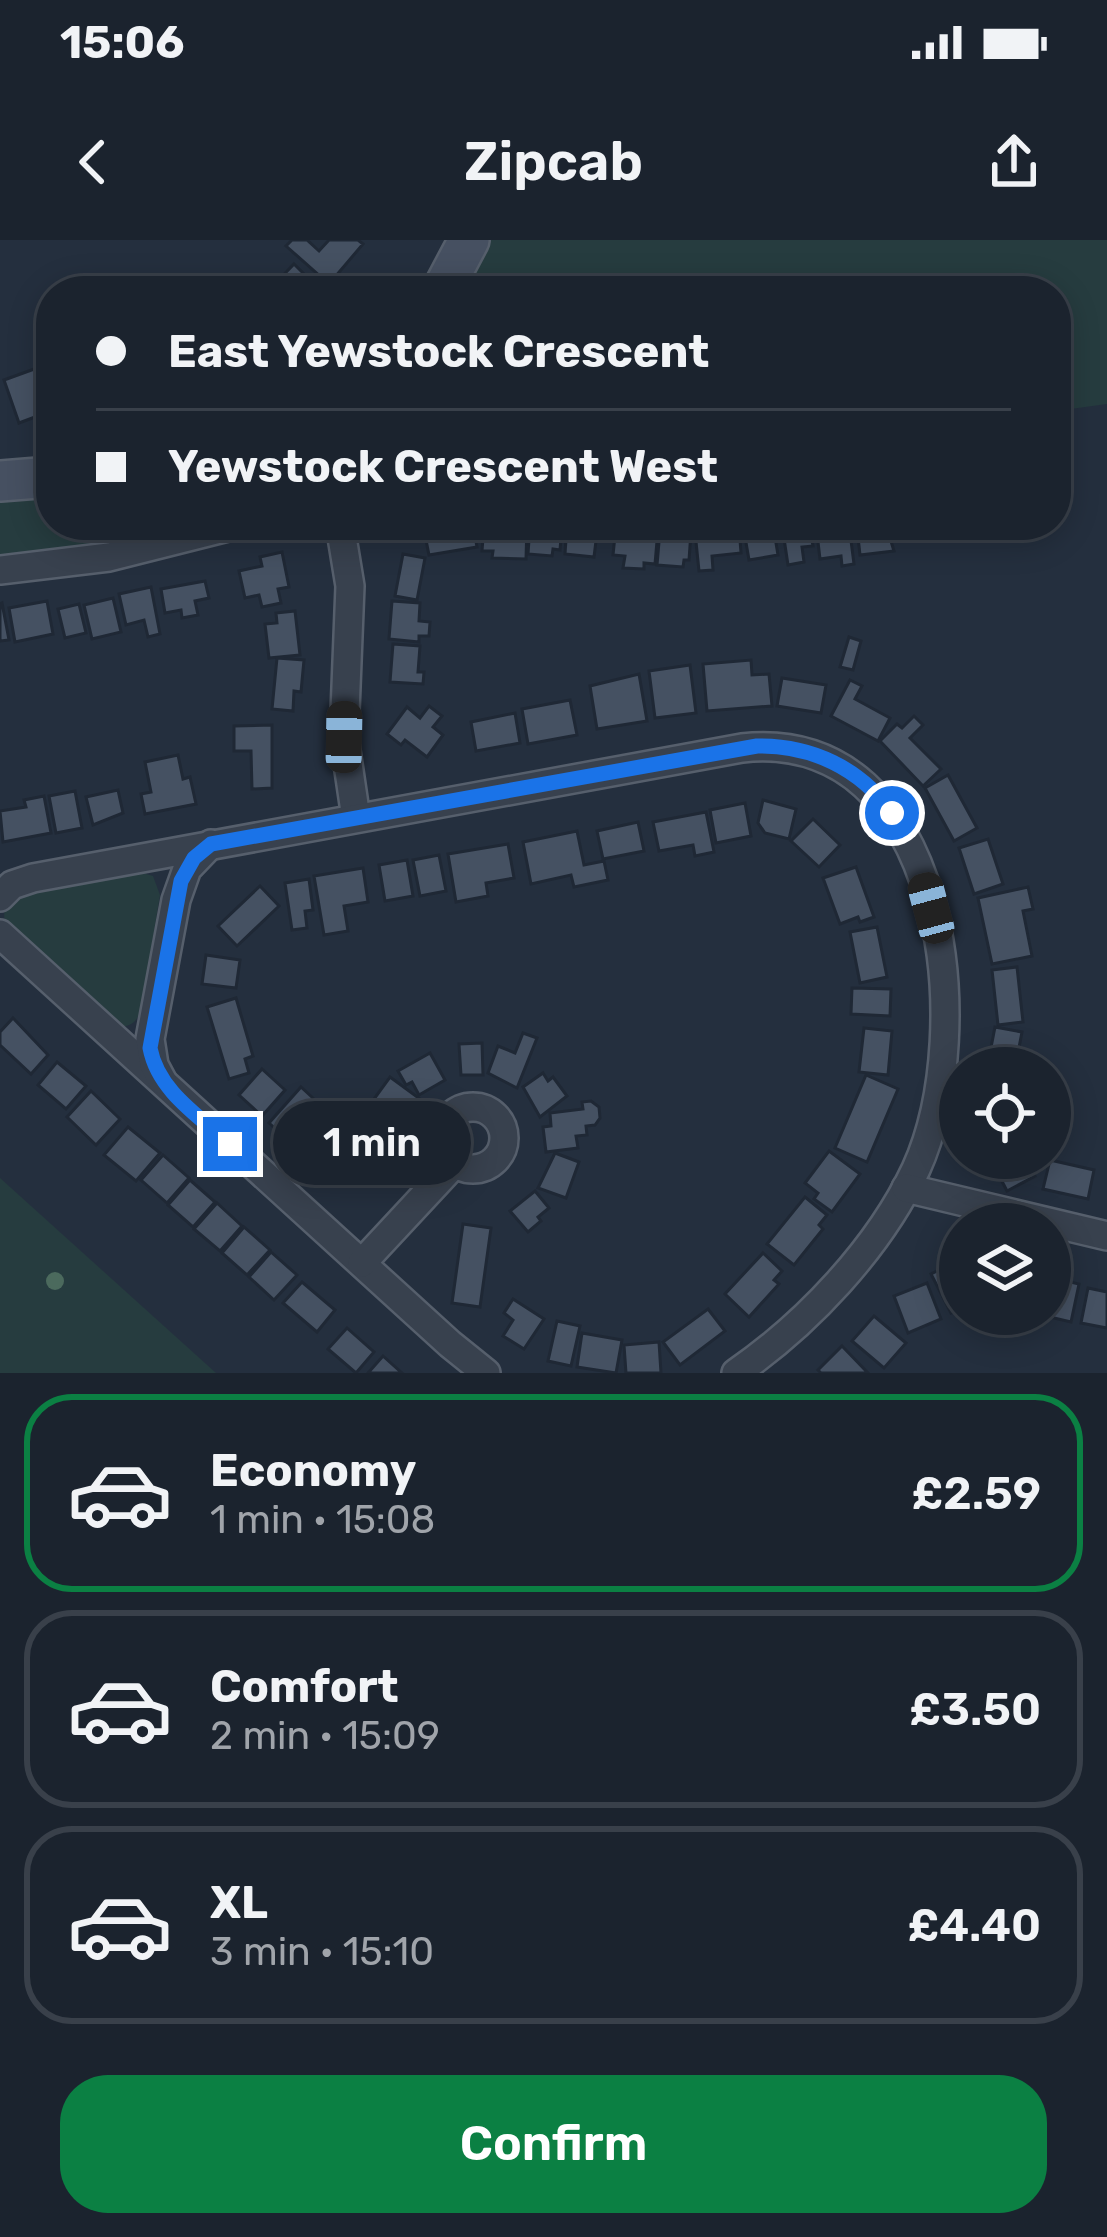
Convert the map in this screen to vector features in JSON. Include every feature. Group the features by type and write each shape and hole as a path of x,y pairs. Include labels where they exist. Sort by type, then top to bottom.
{"main road":[{"path":"450,276 469,240"},
{"path":"0,481 36,478"}],"street":[{"path":"0,570 109,557 176,540"},
{"path":"342,540 350,586 344,737 356,818"},
{"path":"0,897 22,880 757,746 807,752 854,772 880,796 902,830 922,876 937,938 944,1016 936,1100 927,1140 906,1188 866,1246 827,1292 763,1354 736,1373"},
{"path":"164,1084 154,1065 150,1039 176,900 187,869 211,844"},
{"path":"0,934 486,1373"},
{"path":"362,1263 455,1163"},
{"path":"906,1188 1107,1236"}],"green space":[{"path":"482,240 1107,240 1107,404 1071,409 1071,276 464,276"},
{"path":"36,496 36,540 120,540 0,562 0,498"},
{"path":"139,872 153,876 160,895 141,1010 132,1023 117,1026 5,924 4,914 8,905 31,892"},
{"path":"0,1178 216,1373 0,1373"}],"building":[{"path":"292,240 307,240 319,251 329,240 363,244 336,276 320,276 286,246"},
{"path":"294,264 306,276 282,276"},
{"path":"36,368 36,417 19,423 4,380"},
{"path":"426,540 476,540 477,547 429,555"},
{"path":"483,540 527,540 526,559 492,558 493,551 482,551"},
{"path":"529,540 561,540 560,550 553,549 552,556 528,554"},
{"path":"566,540 596,540 594,557 565,554"},
{"path":"615,540 657,540 655,564 644,563 644,569 623,568 625,556 613,555"},
{"path":"659,540 690,540 689,560 684,560 683,567 657,565"},
{"path":"696,540 740,540 741,553 712,556 713,570 699,571"},
{"path":"746,540 776,540 778,555 749,560"},
{"path":"784,540 812,540 813,546 802,547 804,562 788,565"},
{"path":"818,540 851,540 854,564 842,566 841,556 820,559"},
{"path":"858,540 891,540 894,551 860,555"},
{"path":"282,552 289,587 278,589 281,603 262,607 259,595 245,598 239,571 262,566 260,557"},
{"path":"403,554 425,558 417,600 395,596"},
{"path":"205,581 209,598 195,601 198,615 182,618 181,610 165,613 161,589"},
{"path":"151,587 160,634 148,637 144,620 126,625 119,594"},
{"path":"113,598 121,632 92,639 84,605"},
{"path":"47,601 53,634 15,642 9,608"},
{"path":"392,601 420,603 419,621 430,622 429,636 419,636 419,642 389,639"},
{"path":"0,604 9,640 0,641"},
{"path":"79,604 86,633 65,638 58,609"},
{"path":"295,611 300,655 269,658 265,624 277,623 276,613"},
{"path":"849,637 861,641 853,670 840,667"},
{"path":"393,644 420,646 418,672 424,672 423,684 390,682"},
{"path":"277,658 304,660 301,692 294,691 293,711 272,709"},
{"path":"751,660 752,675 769,674 772,706 707,711 703,664"},
{"path":"690,665 696,713 655,718 649,671"},
{"path":"639,674 647,721 597,729 590,686"},
{"path":"782,678 826,685 821,713 777,706"},
{"path":"850,680 862,686 855,699 890,718 878,741 831,716"},
{"path":"570,700 577,735 528,744 522,709"},
{"path":"429,706 442,716 433,727 443,735 427,757 405,740 401,745 387,734 407,707 420,718"},
{"path":"515,713 520,743 476,751 471,722"},
{"path":"914,716 923,725 910,738 941,769 923,786 880,741 897,724 902,728"},
{"path":"272,725 272,788 252,789 251,751 234,751 234,726"},
{"path":"178,755 183,779 190,777 196,804 145,814 141,794 151,792 145,762"},
{"path":"948,775 977,828 954,841 925,788"},
{"path":"118,790 123,813 93,825 86,797"},
{"path":"75,791 82,828 56,833 49,796"},
{"path":"44,796 51,833 3,842 0,811 26,807 24,800"},
{"path":"763,800 796,809 789,839 765,833 758,823"},
{"path":"745,803 751,836 716,843 710,810"},
{"path":"706,812 714,852 695,856 693,845 659,851 653,822"},
{"path":"813,819 840,845 819,867 791,841"},
{"path":"638,822 644,851 603,859 597,831"},
{"path":"577,831 584,865 604,861 608,880 574,887 571,875 531,884 523,842"},
{"path":"988,839 1003,884 974,894 959,848"},
{"path":"508,844 514,878 486,883 488,896 456,902 448,854"},
{"path":"439,855 446,891 420,896 413,860"},
{"path":"407,860 413,896 385,901 379,865"},
{"path":"856,867 874,917 840,924 823,878"},
{"path":"363,868 368,902 344,906 348,931 324,935 314,876"},
{"path":"309,879 313,910 305,911 307,928 292,930 285,883"},
{"path":"260,886 279,906 237,946 218,926"},
{"path":"1028,887 1033,909 1023,911 1032,956 992,964 978,898"},
{"path":"877,927 887,977 860,983 850,932"},
{"path":"206,955 240,960 236,988 202,984"},
{"path":"1017,967 1023,1022 998,1025 992,970"},
{"path":"852,988 891,989 890,1016 851,1014"},
{"path":"236,998 253,1056 245,1059 249,1073 229,1079 207,1007"},
{"path":"13,1018 48,1055 31,1074 0,1045 0,1032"},
{"path":"995,1027 1022,1032 1019,1047 991,1047"},
{"path":"864,1028 892,1031 888,1075 859,1072"},
{"path":"523,1033 537,1038 517,1088 488,1073 498,1046 515,1053"},
{"path":"482,1043 483,1075 461,1075 459,1044"},
{"path":"430,1053 445,1080 419,1095 398,1071"},
{"path":"57,1062 86,1086 66,1109 38,1085"},
{"path":"262,1069 285,1090 262,1116 239,1095"},
{"path":"543,1073 548,1081 553,1077 567,1096 540,1117 523,1087"},
{"path":"866,1075 898,1089 867,1162 835,1148"},
{"path":"390,1077 420,1099 404,1121 374,1099"},
{"path":"301,1087 314,1099 300,1115 316,1128 298,1149 269,1123"},
{"path":"91,1091 120,1119 96,1145 67,1117"},
{"path":"582,1102 599,1107 600,1118 586,1126 587,1135 576,1136 578,1148 546,1152 543,1127 551,1126 550,1113 583,1109"},
{"path":"128,1127 160,1153 136,1181 104,1155"},
{"path":"337,1147 390,1147 390,1173 380,1173 380,1181 337,1181"},
{"path":"829,1151 860,1174 832,1212 814,1199 818,1193 805,1183"},
{"path":"555,1153 579,1162 566,1198 538,1188"},
{"path":"163,1155 189,1178 167,1203 141,1180"},
{"path":"1071,1165 1094,1170 1088,1199 1043,1189 1045,1179 1071,1179"},
{"path":"1001,1179 1029,1179 1007,1191"},
{"path":"190,1180 215,1202 193,1227 168,1205"},
{"path":"535,1191 549,1208 528,1232 510,1211"},
{"path":"805,1197 827,1215 819,1225 823,1229 794,1265 767,1244"},
{"path":"217,1203 242,1226 220,1251 194,1229"},
{"path":"463,1224 491,1228 480,1307 452,1303"},
{"path":"244,1227 270,1250 247,1275 222,1253"},
{"path":"271,1252 297,1275 274,1300 249,1277"},
{"path":"763,1253 782,1271 774,1280 779,1284 749,1317 725,1294"},
{"path":"302,1282 335,1310 317,1332 283,1303"},
{"path":"1071,1282 1079,1284 1071,1322"},
{"path":"927,1283 939,1320 908,1333 894,1296"},
{"path":"1088,1288 1107,1292 1107,1328 1081,1323"},
{"path":"513,1299 544,1319 524,1349 503,1336 513,1320 504,1313"},
{"path":"708,1309 725,1331 680,1365 663,1342"},
{"path":"874,1316 906,1343 884,1368 852,1341"},
{"path":"557,1321 580,1326 571,1366 548,1361"},
{"path":"347,1328 374,1352 356,1373 328,1349"},
{"path":"582,1333 622,1340 616,1373 577,1367"},
{"path":"659,1342 661,1373 626,1373 624,1345"},
{"path":"842,1346 868,1373 818,1370"},
{"path":"383,1356 402,1373 368,1373"}],"route":[{"path":"230,1144 164,1084 150,1048 181,881 194,858 211,844 757,746 807,752 838,764 854,772 892,813"}]}
